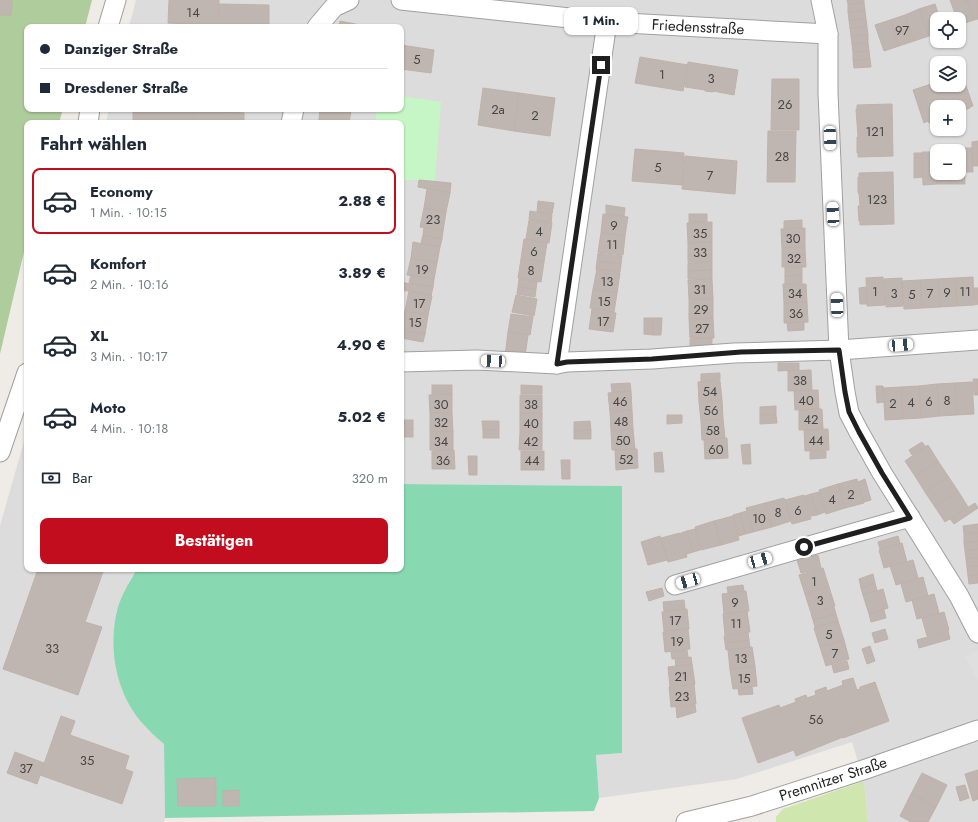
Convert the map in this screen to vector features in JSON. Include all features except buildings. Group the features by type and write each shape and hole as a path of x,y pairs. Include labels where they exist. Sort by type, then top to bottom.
{"street":[{"path":"109,24 116,0"},
{"path":"320,24 334,7 349,0"},
{"name":"Friedensstraße","path":"402,0 608,22 828,34"},
{"path":"821,0 828,34 828,93 839,350 849,412 882,473 959,596 978,633"},
{"path":"557,364 608,22"},
{"path":"404,362 477,360 557,364 567,362 652,359 734,353 839,350 978,340"},
{"path":"0,452 24,382"},
{"path":"675,585 910,518"},
{"name":"Premnitzer Straße","path":"686,822 752,806 866,769 978,730"}],"shaded area":[{"path":"136,0 978,0 978,822 868,822 864,781 852,742 737,779 599,798 596,755 622,753 622,486 404,484 404,120 107,120 108,112 404,112 404,24 130,24"},
{"path":"24,442 24,572 135,572 128,583 143,724 164,744 164,822 0,822 0,526"},
{"path":"977,650 978,652 978,680 965,657"}],"green space":[{"path":"0,0 92,0 86,24 24,24 24,112 62,112 60,120 24,120 24,252 0,354"},
{"path":"404,96 441,102 435,180 404,180 404,120 375,120 377,112 404,112"},
{"path":"404,484 622,486 622,753 596,755 599,798 594,811 165,818 164,744 151,733 134,713 127,700 116,670 113,638 118,607 124,592 135,572 404,572"},
{"path":"864,781 868,822 776,822 776,817 783,809"}],"route":[{"path":"601,65 557,364 567,362 652,359 734,353 839,350 849,412 882,473 910,518 804,547"}]}
